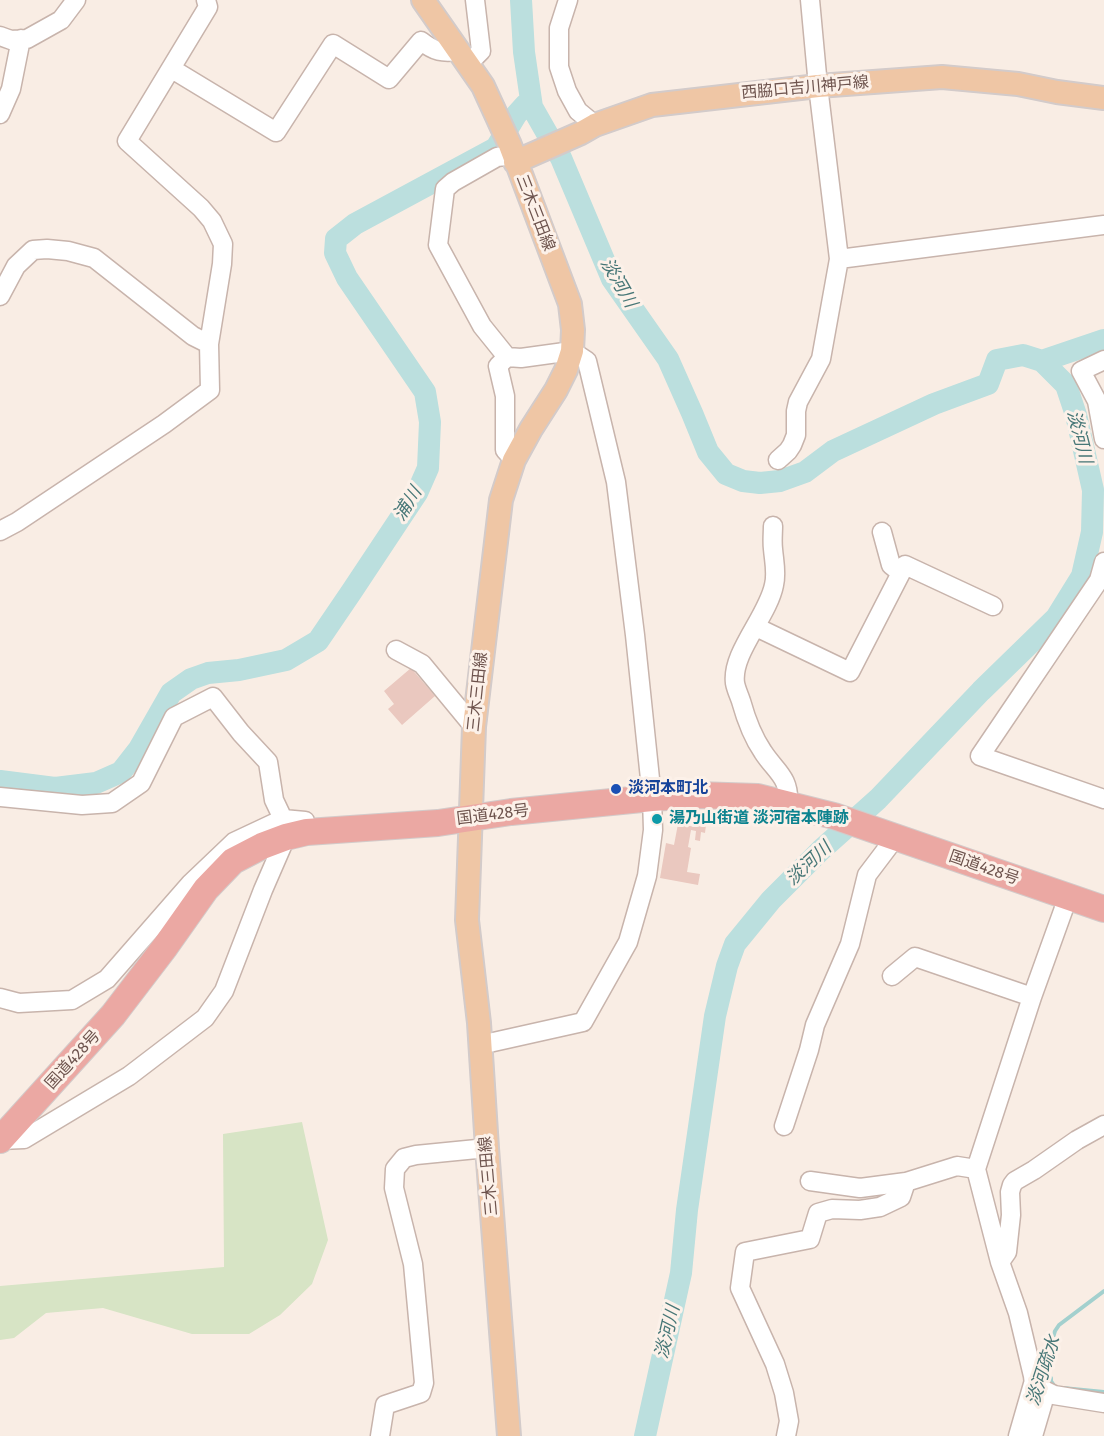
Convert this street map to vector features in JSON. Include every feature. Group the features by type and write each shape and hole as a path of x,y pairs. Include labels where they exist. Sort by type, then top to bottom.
{"highway":[{"name":"国道428号","path":"0,1140 113,1015 206,890 233,861 292,830 438,823 471,817 652,798 697,795 758,797 834,816 1104,909"}],"main road":[{"name":"三木三田線","path":"423,0 483,86 516,155 570,304 573,330 572,351 566,370 514,460 501,500 474,728 468,920 474,971 510,1436"},
{"name":"西脇口吉川神戸線","path":"516,155 652,105 818,86 942,76 1018,84 1104,98"}],"street":[{"path":"0,36 10,40 27,39 61,20 76,0"},
{"path":"0,531 164,424 210,390 209,344 223,244 212,222 201,208 127,141 208,7 206,0"},
{"path":"172,69 276,132 333,44 389,79 421,41 430,49 464,58 481,51 475,0"},
{"path":"568,0 559,28 559,67 567,91 588,129"},
{"path":"778,460 789,451 792,445 796,435 798,402 821,359 839,259 810,0"},
{"path":"0,114 11,89 21,39"},
{"path":"480,1046 583,1022 628,942 647,876 653,830 652,798 635,635 616,482 587,361 572,351 521,358 507,357 482,326 438,245 445,189 497,157 516,155"},
{"path":"839,259 1104,225"},
{"path":"0,296 16,266 33,250 68,251 94,258 193,336 209,344"},
{"path":"507,357 498,366 505,396 505,450 514,460"},
{"path":"1104,360 1081,371 1097,401 1104,439"},
{"path":"773,526 772,547 776,574 774,588 739,659 735,684 750,731 763,753 784,778 789,794 788,804"},
{"path":"882,532 891,565 901,573"},
{"path":"1104,562 1099,580 980,756 1104,799"},
{"path":"756,627 850,672 905,565 993,606"},
{"path":"396,650 422,664 474,728"},
{"path":"0,797 82,805 112,803 141,783 174,717 213,697 241,733 268,762 274,800 292,830"},
{"path":"0,998 19,1003 72,1000 107,979 190,883 234,842 292,830"},
{"path":"0,1140 24,1139 129,1076 205,1018 224,991 263,890 292,830"},
{"path":"784,1126 809,1050 815,1024 849,944 867,875 892,837"},
{"path":"1033,1436 1039,1388 1033,1376 1018,1313 1000,1262 976,1169 1032,997 1068,897"},
{"path":"892,976 915,957 1032,997"},
{"path":"1000,1262 1007,1252 1011,1215 1010,1192 1015,1181 1104,1125"},
{"path":"380,1436 386,1405 421,1393 424,1383 412,1264 394,1188 395,1168 404,1158 416,1155 487,1148"},
{"path":"810,1181 860,1188 906,1182 957,1167 976,1169"},
{"path":"786,1436 789,1421 784,1393 775,1364 740,1288 745,1252 810,1239 818,1213 831,1209 860,1210 880,1207 901,1197 906,1182"},
{"path":"1039,1388 1054,1395 1104,1403"},
{"path":"1018,1436 1039,1388"}],"green space":[{"path":"302,1122 328,1240 312,1284 280,1315 249,1334 192,1334 103,1308 46,1313 14,1338 0,1340 0,1286 224,1267 223,1134"}],"building":[{"path":"411,668 435,696 402,725 388,709 394,704 384,691"},
{"path":"678,824 696,827 697,824 706,825 705,833 701,832 700,841 695,840 696,831 691,830 688,847 691,848 687,872 700,874 698,885 660,878 666,843 674,845"}],"waterway":[{"name":"淡河川","path":"521,0 524,52 532,107 561,158 612,279 668,359 708,452 726,474 743,481 760,483 780,481 805,472 833,451 934,404 988,384 997,360 1023,355 1042,361 1066,385 1076,415 1093,490 1092,532 1082,576 1056,618 981,691 878,799 821,850 771,900 735,944 727,966 715,1016 687,1210 681,1273 645,1436"},
{"name":"浦川","path":"0,781 55,788 96,783 121,772 139,749 171,693 191,679 208,673 239,670 286,660 318,641 417,493 428,468 430,422 425,392 347,278 335,253 336,239 355,224 496,148 516,115 531,102"},
{"path":"1042,361 1104,340"},
{"name":"淡河疏水","path":"1041,1378 1055,1331 1059,1325 1104,1291"},
{"path":"1042,1375 1051,1378 1055,1387"},
{"path":"1063,1388 1104,1392"}],"place":[{"name":"淡河本町北","path":"616,789"},
{"name":"湯乃山街道 淡河宿本陣跡","path":"657,819"}]}
